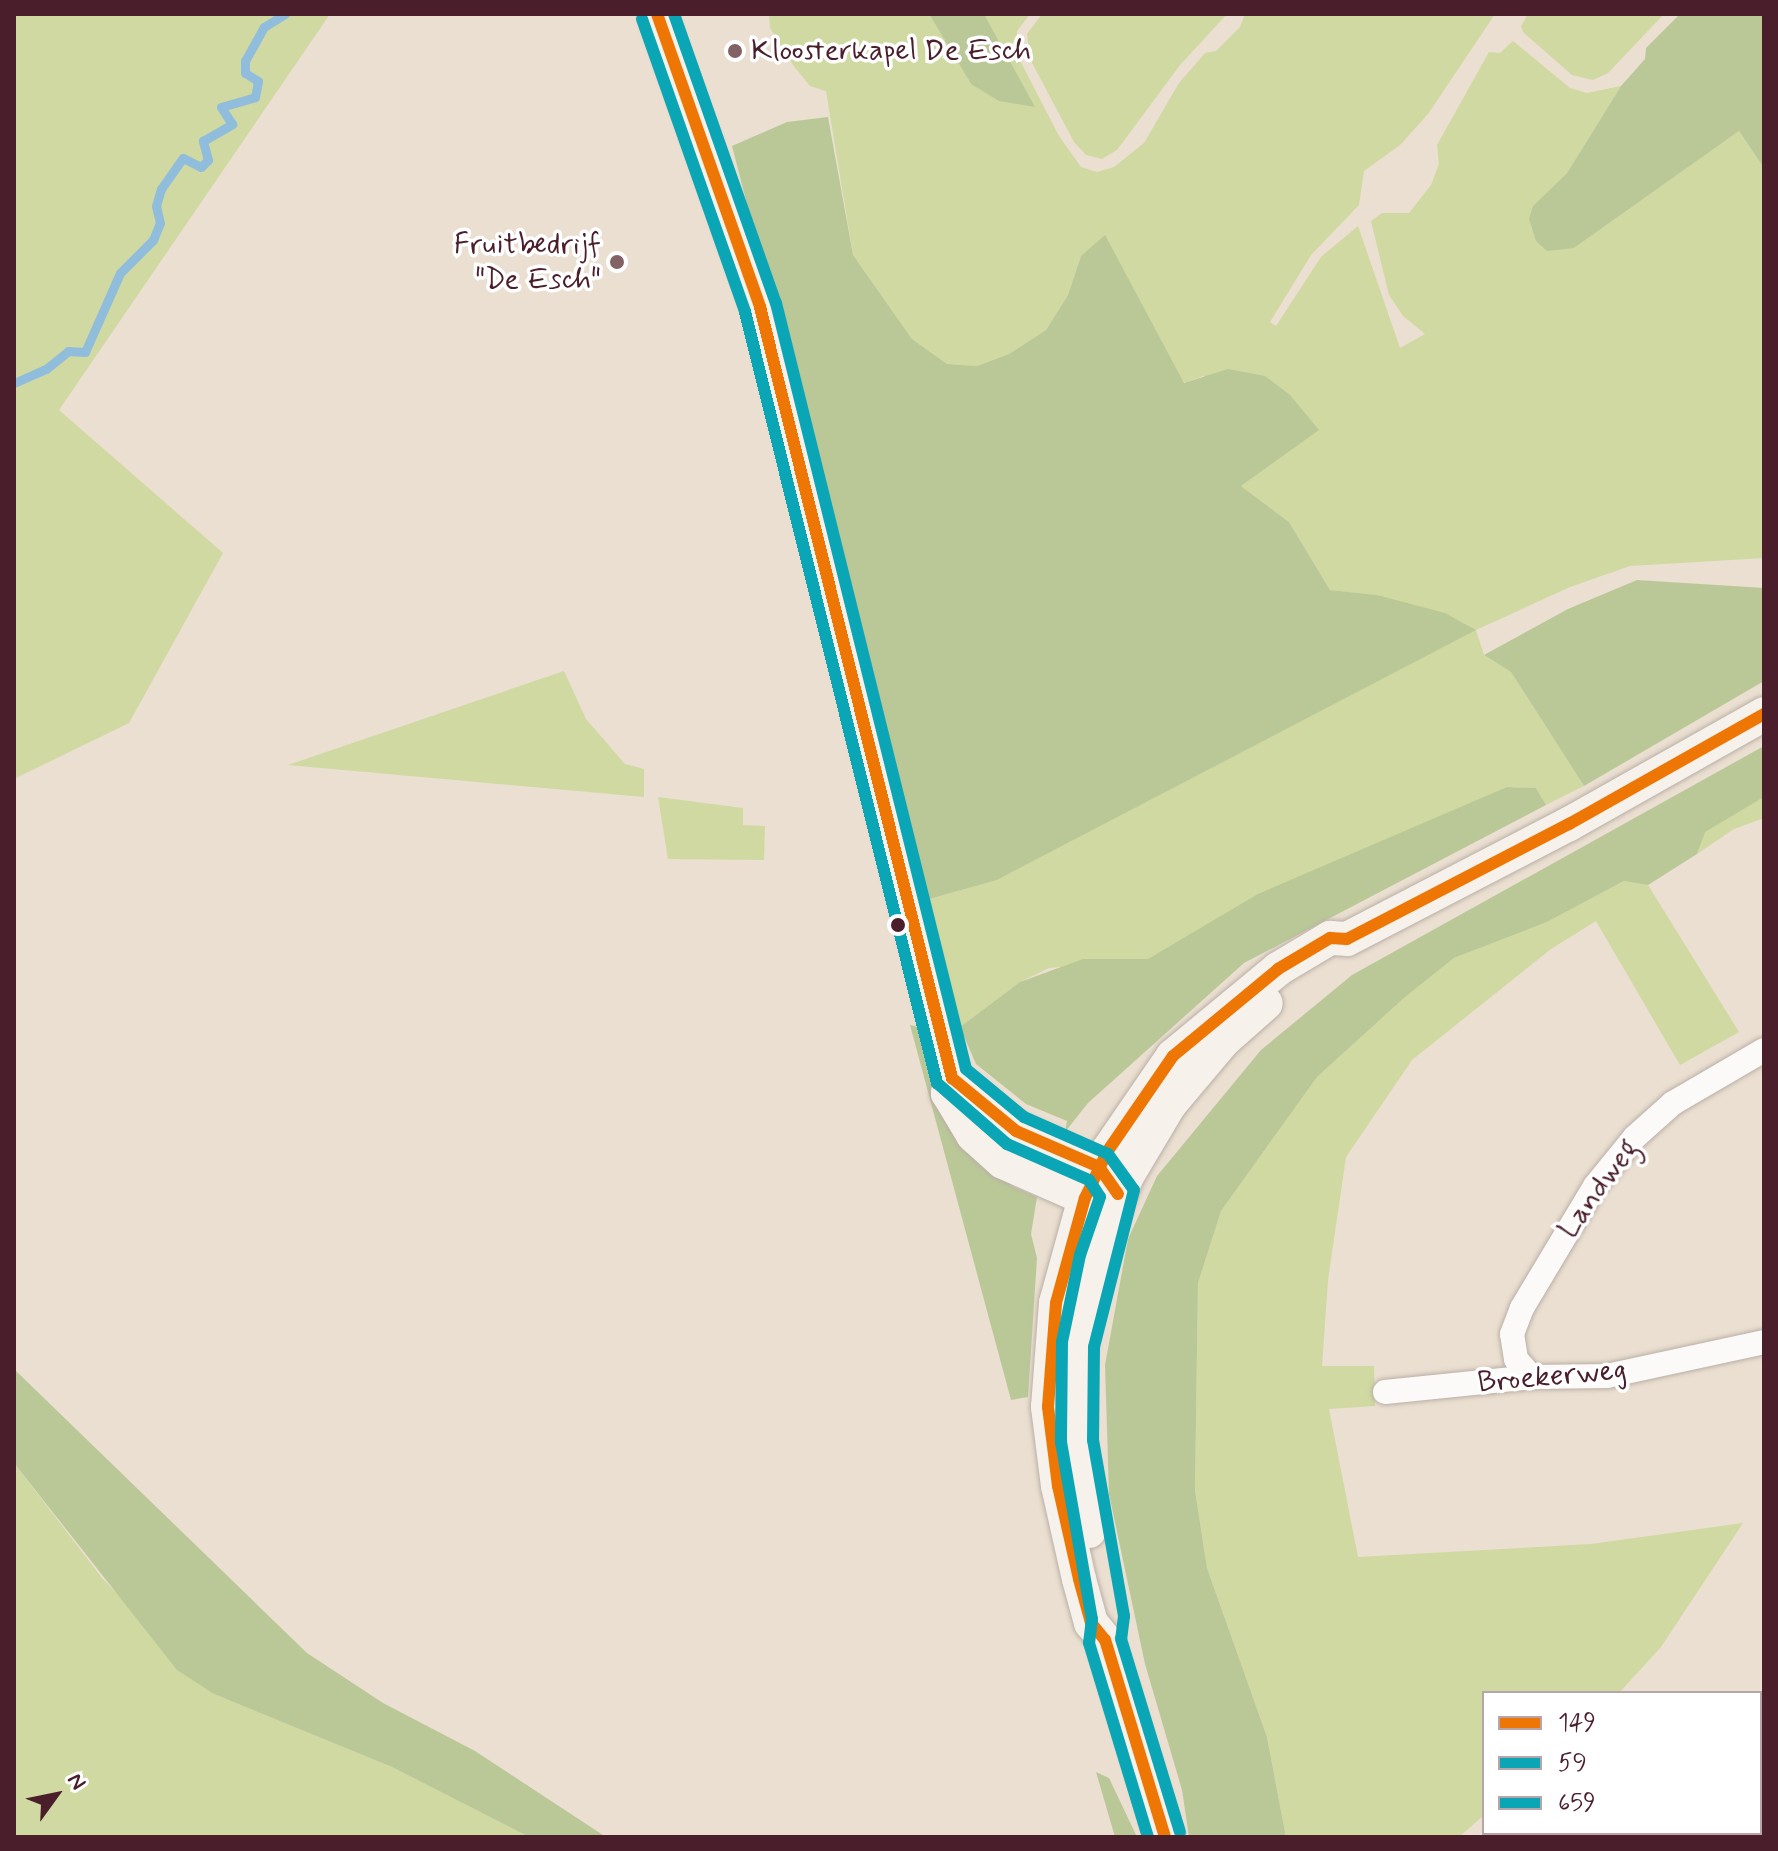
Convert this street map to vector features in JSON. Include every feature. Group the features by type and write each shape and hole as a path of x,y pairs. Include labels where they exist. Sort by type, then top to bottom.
{"main road":[{"path":"657,14 760,307 952,1078 948,1093 994,1156 1101,1187"},
{"path":"1165,1837 1105,1640 1108,1619 1081,1478 1076,1372 1101,1187 1200,1065 1254,1013 1339,954 1347,939 1569,824 1764,714"}],"street":[{"name":"Landweg","path":"1532,1377 1516,1359 1512,1334 1522,1308 1595,1186 1635,1137 1673,1103 1764,1050"},
{"name":"Broekerweg","path":"1385,1392 1532,1377 1607,1376 1764,1342"}],"green space":[{"path":"14,14 330,14 59,410 223,553 129,723 14,779"},
{"path":"769,14 929,14 971,84 1034,106 984,14 1030,14 1017,31 1016,53 1059,136 1081,167 1097,172 1114,167 1144,143 1179,83 1205,53 1216,51 1240,27 1245,14 1495,14 1428,114 1400,145 1364,171 1359,205 1311,255 1270,322 1276,326 1321,257 1358,226 1400,348 1425,334 1403,316 1389,295 1371,221 1382,213 1409,213 1431,185 1439,164 1437,145 1489,52 1500,53 1513,41 1570,88 1587,93 1621,86 1567,173 1533,206 1574,248 1739,131 1764,168 1764,558 1630,566 1570,587 1476,630 1484,655 1511,672 1584,786 1546,805 1536,788 1507,787 1388,840 1148,959 1049,968 1020,982 960,1027 926,900 997,880 1475,630 1377,595 1330,590 1289,522 1241,486 1318,430 1203,376 1185,383 1081,256 1068,295 1046,330 1009,354 977,366 947,364 912,339 853,255 826,91 810,86 793,65 770,28"},
{"path":"929,14 984,14 1035,107 999,101 971,84"},
{"path":"1042,14 1227,14 1180,65 1117,150 1102,159 1086,155 1074,142 1030,59 1027,34"},
{"path":"1528,14 1664,14 1608,73 1593,80 1572,75 1523,32 1521,26"},
{"path":"1680,14 1764,14 1764,168 1739,131 1574,248 1547,251 1536,241 1529,219 1533,206 1567,173 1621,86 1645,59 1646,48"},
{"path":"828,117 853,255 912,339 947,364 977,366 1009,354 1046,330 1068,295 1081,256 1105,235 1184,383 1228,369 1265,376 1290,395 1319,430 1241,486 1289,522 1330,590 1377,595 1445,613 1476,630 997,880 926,900 732,146 787,122"},
{"path":"1637,580 1764,588 1764,681 1584,786 1511,672 1484,655 1568,609"},
{"path":"564,671 586,719 625,764 644,769 644,797 288,765"},
{"path":"1764,746 1764,797 1705,832 1697,854 1648,885 1624,881 1547,922 1454,958 1404,998 1317,1077 1221,1211 1198,1283 1195,1490 1207,1568 1267,1737 1286,1837 1189,1837 1182,1790 1145,1664 1109,1494 1105,1365 1128,1239 1157,1176 1261,1050 1352,975"},
{"path":"1507,787 1536,788 1546,805 1244,963 1088,1103 1065,1132 1067,1121 1026,1104 976,1064 960,1027 1020,982 1083,959 1148,959 1258,894"},
{"path":"658,797 743,808 743,825 765,826 764,860 668,859"},
{"path":"1764,797 1764,818 1734,829 1697,854 1704,832"},
{"path":"1624,881 1648,885 1739,1032 1680,1065 1596,921 1551,949 1412,1060 1346,1157 1328,1280 1322,1366 1374,1366 1375,1406 1329,1409 1358,1557 1591,1544 1743,1523 1661,1647 1621,1691 1482,1691 1482,1817 1459,1837 1286,1837 1267,1737 1207,1568 1195,1490 1198,1283 1221,1211 1317,1077 1404,998 1454,958 1547,922"},
{"path":"910,1025 918,1027 933,1085 972,1152 1012,1186 1037,1197 1031,1234 1037,1258 1028,1397 1011,1400"},
{"path":"14,1369 307,1653 383,1703 475,1751 606,1837 529,1837 392,1767 214,1694 177,1670 14,1463"},
{"path":"14,1463 102,1578 214,1694 392,1767 529,1837 14,1837"},
{"path":"1096,1772 1109,1778 1137,1837 1115,1837"}],"waterway":[{"path":"14,383 46,369 68,351 85,352 120,273 153,240 160,223 156,206 161,189 183,158 201,167 208,160 203,141 232,124 221,107 255,97 258,81 245,73 245,61 264,27 285,14"}],"transit line":[{"name":"149","path":"657,14 760,307 952,1078 1016,1131 1099,1167 1118,1194"},
{"name":"659","path":"674,14 776,303 966,1069 1024,1117 1108,1154 1134,1190 1094,1347 1093,1440 1124,1616 1121,1639 1180,1832"},
{"name":"59","path":"642,19 745,312 937,1083 1007,1144 1089,1180 1100,1197 1080,1255 1062,1342 1061,1442 1092,1619 1089,1643 1148,1837"},
{"name":"149","path":"1165,1837 1105,1640 1091,1623 1079,1579 1058,1486 1048,1407 1056,1303 1085,1198 1107,1152 1173,1056 1278,969 1330,938 1347,939 1569,824 1764,714"}],"place":[{"name":"Kloosterkapel De Esch","path":"735,51"},
{"name":"Fruitbedrijf \"De Esch\"","path":"617,262"}]}
